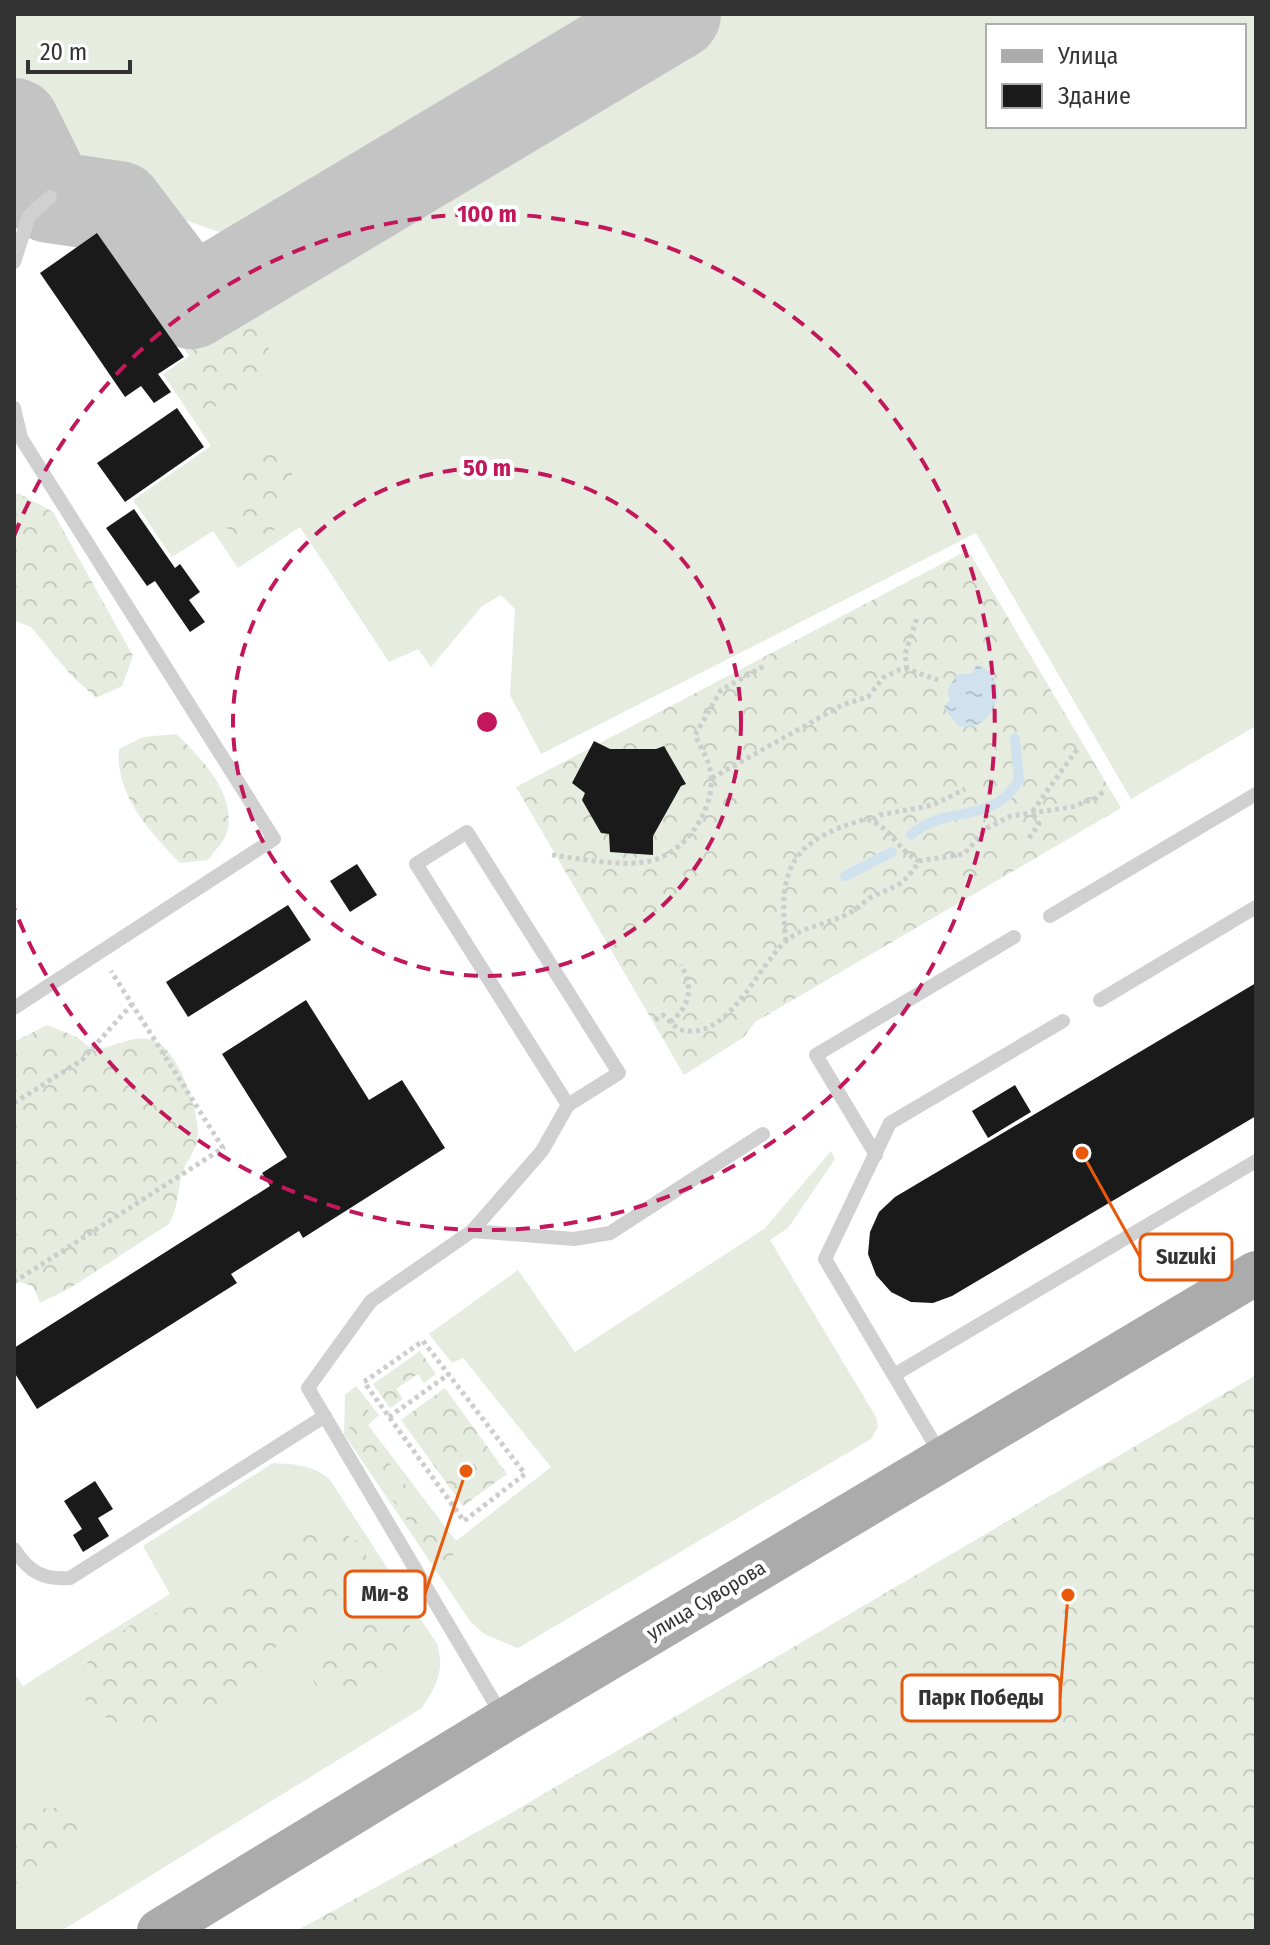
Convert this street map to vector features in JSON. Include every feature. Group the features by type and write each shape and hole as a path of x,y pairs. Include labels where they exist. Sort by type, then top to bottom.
{"main road":[{"name":"улица Суворова","path":"159,1931 505,1720 1256,1273"}],"lane":[{"path":"14,262 29,216 50,197"},
{"path":"14,408 21,438 274,839 14,1008"},
{"path":"1050,916 1256,794"},
{"path":"505,1720 308,1388 371,1301 472,1231 542,1151 568,1105 619,1073 467,832 416,864 568,1105"},
{"path":"1100,1000 1256,907"},
{"path":"876,1155 816,1055 1014,937"},
{"path":"943,1458 825,1259 890,1123 1063,1021"},
{"path":"472,1231 574,1239 610,1233 763,1134"},
{"path":"894,1375 1256,1161"},
{"path":"14,1549 23,1563 46,1580 70,1578 325,1416"}],"path":[{"path":"907,669 907,642 917,618"},
{"path":"552,855 622,864 649,862 671,852 697,828 712,778 708,760 695,735 721,690 764,666"},
{"path":"712,778 842,705 868,697 884,677 907,669 938,680"},
{"path":"1032,812 1078,748"},
{"path":"786,941 782,910 784,884 793,861 826,836 855,822 933,805 965,789"},
{"path":"872,820 884,828 908,856 919,861 964,854 987,828 1011,816 1072,807 1096,798 1104,791"},
{"path":"1029,838 1039,824 1032,812"},
{"path":"655,1020 663,1015 688,1032 711,1025 734,1007 786,941 820,922 853,911 868,899 895,890 919,861"},
{"path":"14,1282 223,1148 99,953"},
{"path":"670,1022 683,1012 688,998 686,974 681,965"},
{"path":"14,1103 82,1060 132,1004"},
{"path":"423,1341 525,1474 464,1521 389,1417 364,1382 423,1341"},
{"path":"389,1417 449,1374"}],"green space":[{"path":"14,14 625,14 242,240 58,176 29,139 21,120 14,81"},
{"path":"708,14 1256,14 1256,726 1131,799 976,533 541,754 510,695 515,609 501,595 482,606 431,667 418,649 389,662 300,527 238,568 213,531 172,557 133,500 211,446 163,374 189,356 183,347 276,277"},
{"path":"228,304 261,313 270,354 248,385 232,400 196,408 176,385 191,351 189,333"},
{"path":"267,441 280,441 293,450 288,498 280,520 267,539 242,539 224,526 238,495 234,485"},
{"path":"18,493 53,512 133,656 122,686 96,698 70,674 31,627 14,620 14,495"},
{"path":"968,550 1121,808 755,1022 744,1037 684,1075 516,787"},
{"path":"176,734 206,765 227,804 227,833 208,860 180,863 146,825 123,782 119,749 143,737"},
{"path":"47,1025 73,1035 90,1047 104,1048 128,1040 146,1039 164,1047 186,1082 198,1133 196,1145 183,1172 169,1224 70,1288 40,1303 33,1286 14,1280 14,1042"},
{"path":"831,1151 835,1159 788,1228 770,1240 876,1417 878,1427 871,1439 518,1648 484,1634 470,1621 344,1434 345,1395 356,1386 379,1415 368,1425 456,1541 551,1467 463,1358 452,1363 429,1334 518,1270 575,1352 764,1229"},
{"path":"420,1351 436,1374 424,1383 418,1374 396,1389 403,1399 390,1408 373,1384"},
{"path":"1256,1375 1256,1931 296,1931 506,1816"},
{"path":"445,1388 507,1474 463,1506 401,1420"},
{"path":"364,1403 371,1416 366,1432 453,1548 453,1560 448,1566 439,1565 431,1556 350,1437 349,1406"},
{"path":"273,1463 310,1468 330,1480 437,1644 440,1670 432,1692 422,1708 61,1931 14,1931 14,1673 23,1686 170,1594 143,1546"},
{"path":"330,1523 362,1545 373,1574 354,1598 277,1645 241,1696 170,1722 119,1726 87,1705 79,1675 95,1652 131,1625 162,1610 219,1605 296,1536"},
{"path":"393,1601 410,1617 409,1647 351,1694 322,1697 313,1680 321,1650 369,1611"},
{"path":"55,1808 80,1822 77,1850 14,1890 14,1817 31,1809"}],"water":[{"path":"976,665 993,677 998,697 984,720 973,726 958,726 944,707 950,700 947,692 956,675 973,673"}],"building":[{"path":"97,233 184,357 158,374 171,392 154,403 141,386 125,397 40,273"},
{"path":"177,408 204,447 125,502 97,463"},
{"path":"134,509 175,568 180,564 200,592 189,600 205,622 190,632 155,581 147,586 106,528"},
{"path":"594,741 610,749 656,749 664,746 686,784 681,786 653,836 653,855 610,852 609,834 601,833 582,800 585,793 572,783"},
{"path":"357,864 377,895 350,912 330,881"},
{"path":"288,905 311,940 188,1017 166,982"},
{"path":"1256,983 1256,1116 952,1296 933,1303 911,1302 891,1292 876,1275 868,1254 870,1232 879,1212 895,1197"},
{"path":"306,1000 369,1100 402,1080 445,1148 303,1238 299,1231 231,1274 237,1283 37,1409 14,1372 14,1348 270,1186 262,1173 287,1157 222,1054"},
{"path":"1015,1085 1031,1112 988,1138 972,1111"},
{"path":"95,1481 113,1509 98,1518 109,1536 83,1552 73,1535 82,1529 64,1501"}],"waterway":[{"path":"911,835 939,820 982,810 1008,795 1019,780 1015,738"},
{"path":"845,876 892,852"}],"taxiway":[{"path":"14,124 50,197 118,207 191,303 675,14"}],"place":[{"name":"Suzuki","path":"1082,1153"},
{"name":"Ми-8","path":"466,1471"},
{"name":"Парк Победы","path":"1068,1595"}]}
